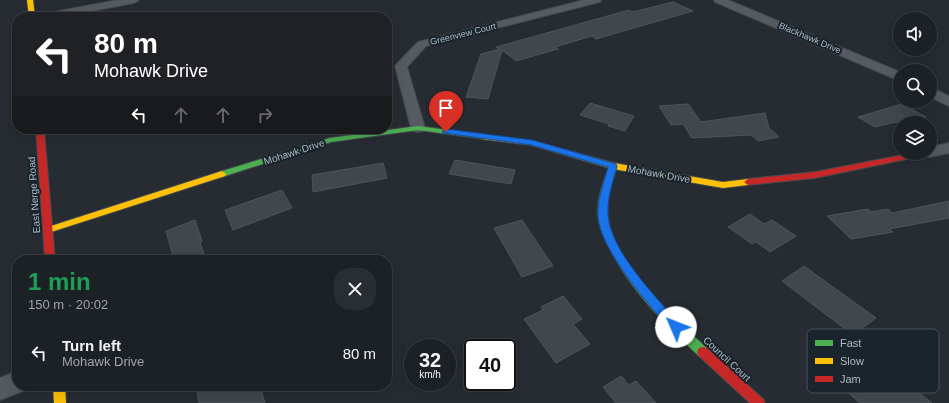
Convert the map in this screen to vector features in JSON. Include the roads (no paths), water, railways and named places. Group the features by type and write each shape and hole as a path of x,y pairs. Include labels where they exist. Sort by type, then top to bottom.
{"street":[{"path":"30,0 31,12"},
{"path":"70,12 134,0"},
{"name":"Greenview Court","path":"418,128 401,66 422,44 596,0"},
{"name":"Blackhawk Drive","path":"719,0 893,74"},
{"path":"734,6 749,0"},
{"path":"937,95 949,102"},
{"name":"Mohawk Drive","path":"392,132 418,128 532,143 613,166 723,185 815,175 893,160"},
{"name":"East Nerge Road","path":"40,134 50,255"},
{"name":"Mohawk Drive","path":"48,230 330,140 374,134"},
{"path":"937,151 949,148"},
{"name":"Council Court","path":"613,166 605,194 603,216 608,237 622,261 647,296 664,316 758,403"},
{"path":"0,389 12,384"},
{"path":"59,391 60,403"}]}
